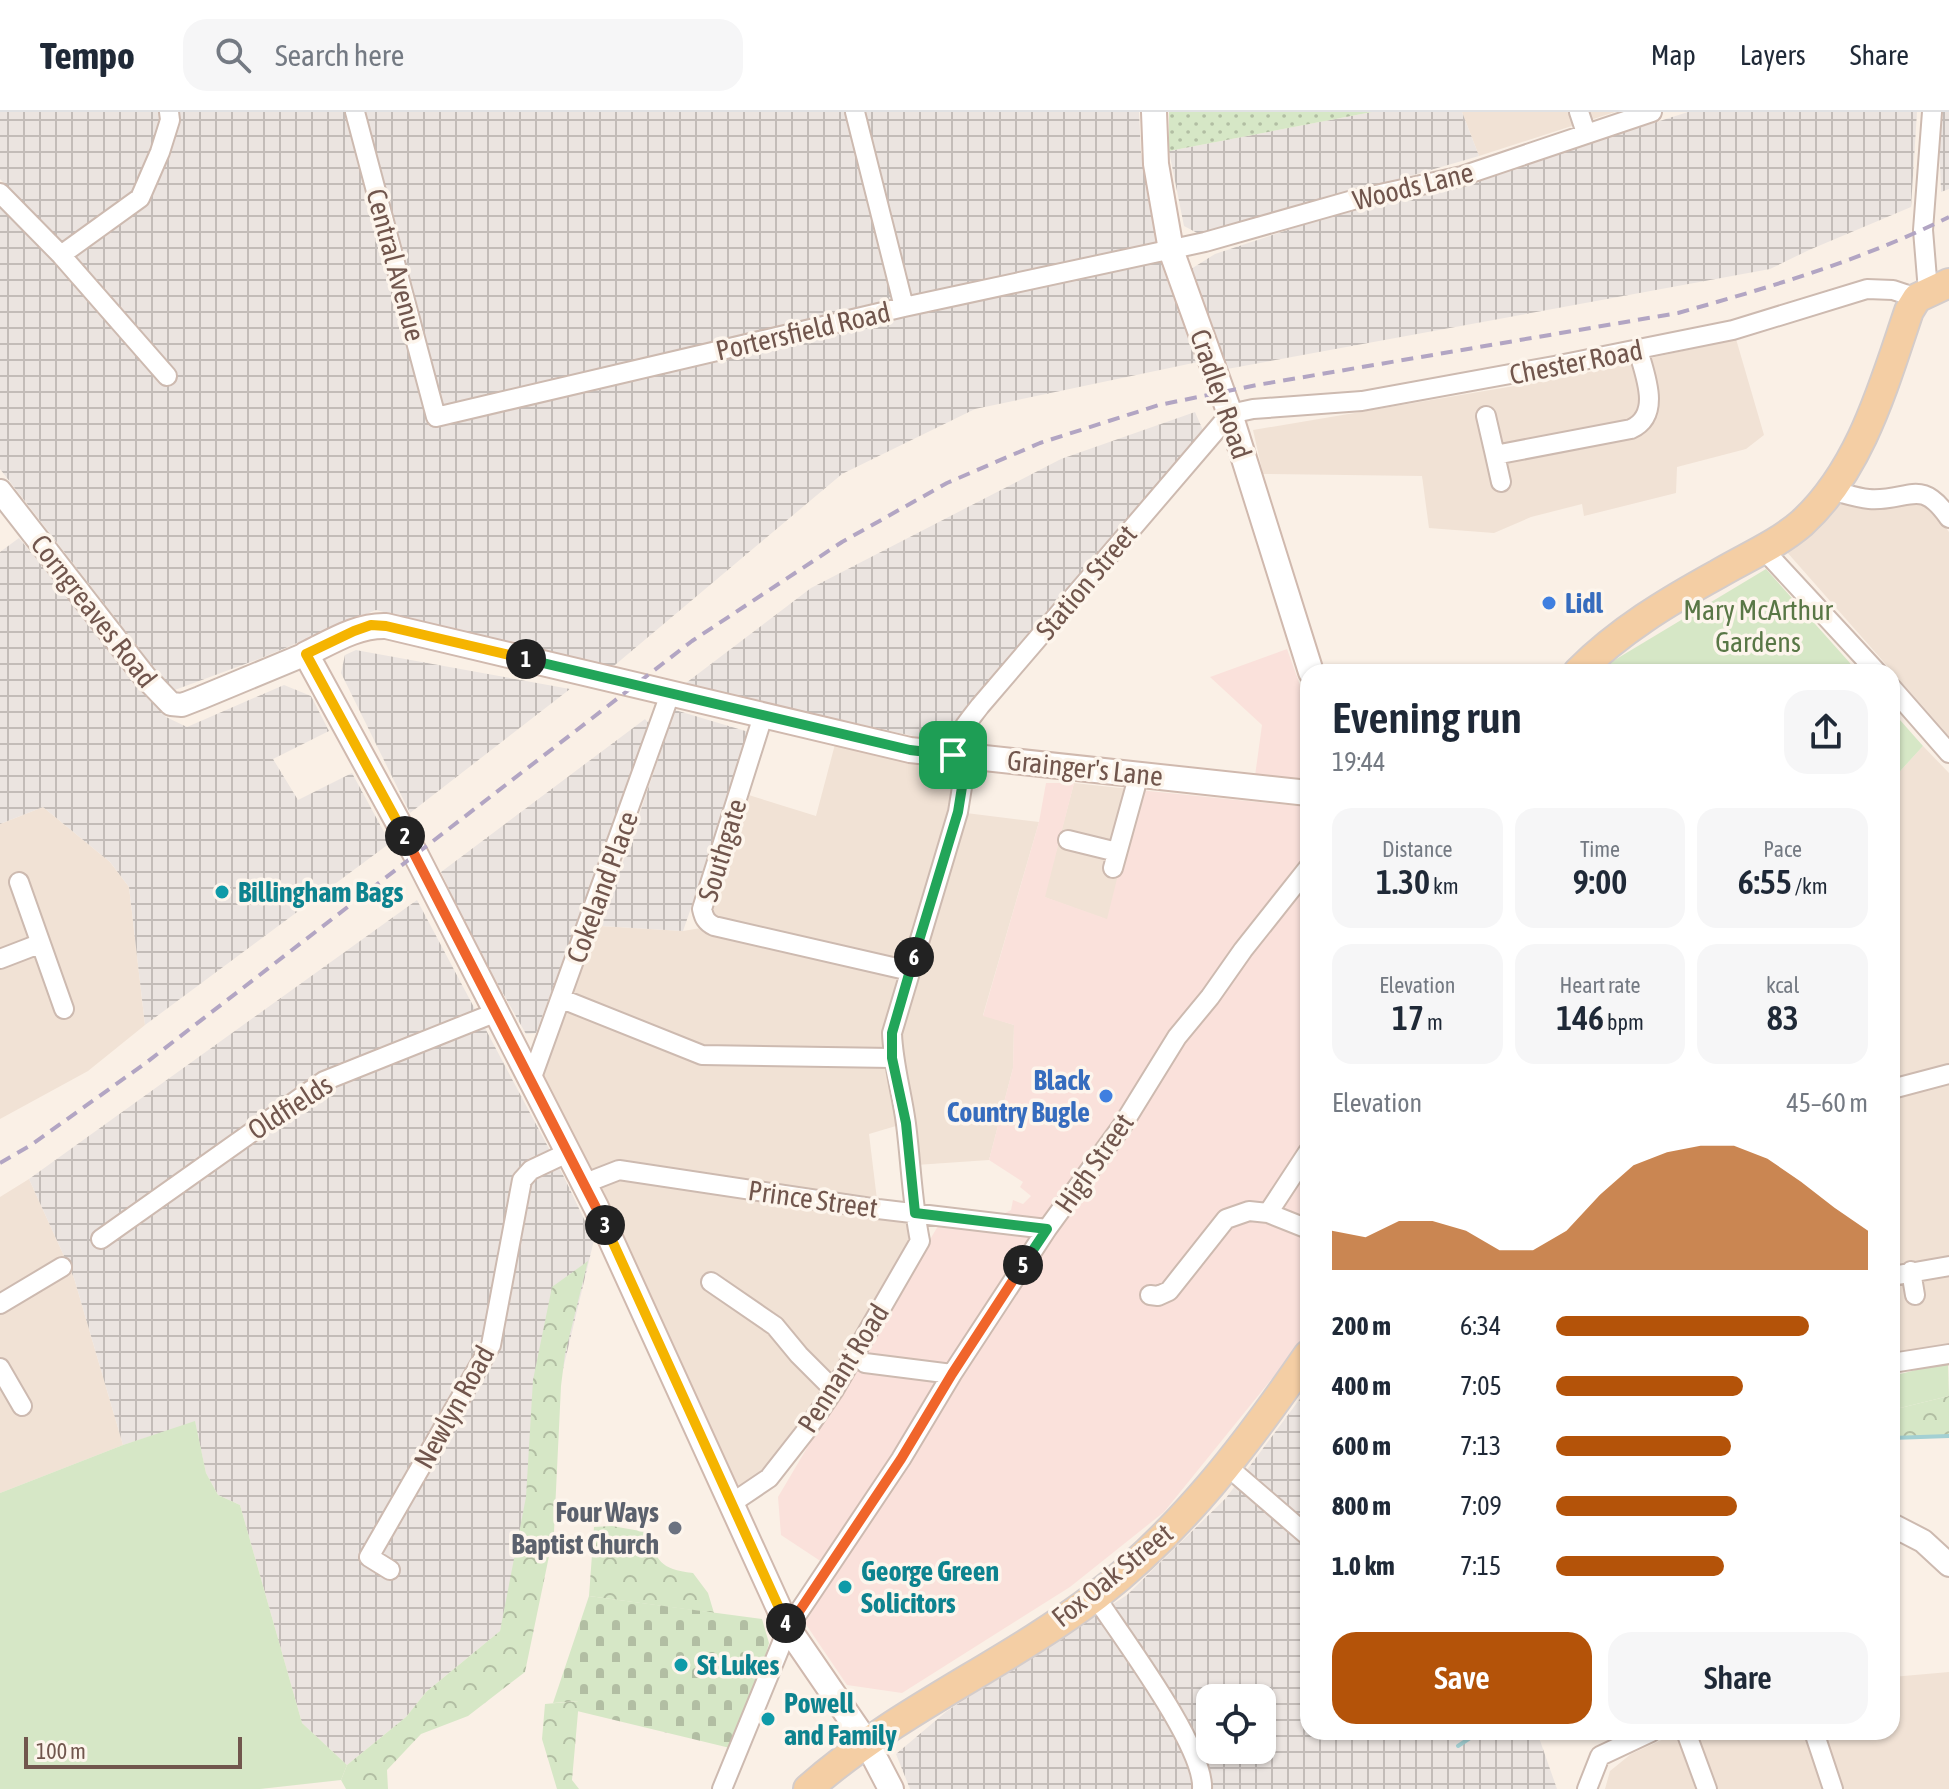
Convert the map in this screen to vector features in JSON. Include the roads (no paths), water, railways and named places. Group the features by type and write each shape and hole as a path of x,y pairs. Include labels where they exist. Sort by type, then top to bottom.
{"main road":[{"name":"Cradley Road","path":"1154,112 1156,164 1171,250 1230,414 1308,664"},
{"path":"1587,664 1624,630 1763,549 1801,523 1830,490 1858,445 1909,311 1931,290"},
{"name":"Grainger's Lane","path":"306,654 371,625 386,626 910,750 1300,792"},
{"path":"306,654 417,857 607,1230 788,1628 867,1743 891,1789"},
{"name":"Fox Oak Street","path":"808,1789 867,1743 1095,1596 1158,1542 1228,1467 1300,1366"}],"street":[{"path":"61,255 140,198 160,152 170,120 169,112"},
{"name":"Central Avenue","path":"355,112 436,417"},
{"path":"855,112 904,307"},
{"path":"1579,112 1586,133"},
{"name":"Woods Lane","path":"1171,250 1353,200 1462,176 1652,112"},
{"path":"1931,290 1923,230 1932,112"},
{"path":"0,193 61,255 167,376"},
{"name":"Portersfield Road","path":"436,417 904,307 1171,250"},
{"name":"Chester Road","path":"1230,414 1253,409 1362,401 1638,350 1733,330 1867,289 1931,290"},
{"path":"1495,455 1639,425 1646,416 1649,397 1638,350"},
{"name":"Station Street","path":"910,971 958,812 960,756 954,743 980,706 1230,414"},
{"path":"1486,416 1501,482"},
{"path":"1830,490 1869,499 1925,493 1935,499 1949,518"},
{"name":"Corngreaves Road","path":"0,491 145,677 171,704 182,705 306,654"},
{"path":"1763,549 1870,664"},
{"name":"Cokeland Place","path":"531,1080 670,694"},
{"path":"1900,697 1949,753"},
{"name":"Southgate","path":"763,716 702,909 703,917 714,926 910,971"},
{"path":"1068,840 1115,860 1139,774"},
{"name":"High Street","path":"724,1789 788,1628 901,1459 952,1374 1047,1229 1122,1126 1177,1037 1300,878"},
{"path":"19,882 64,1009"},
{"path":"0,959 39,944"},
{"name":"Pennant Road","path":"732,1503 769,1478 834,1390 920,1241 906,1123 892,1058 892,1033 910,971"},
{"path":"562,999 702,1055 892,1058"},
{"name":"Oldfields","path":"101,1239 324,1081 497,1012"},
{"path":"1900,1087 1949,1074"},
{"name":"Newlyn Road","path":"390,1570 369,1557 491,1345 522,1180 531,1170 567,1153"},
{"path":"1268,1213 1300,1164"},
{"name":"Prince Street","path":"583,1184 619,1170 1047,1229"},
{"path":"1150,1295 1158,1296 1169,1291 1226,1219 1249,1211 1268,1213 1300,1226"},
{"path":"1900,1274 1949,1266"},
{"path":"0,1304 62,1267"},
{"path":"1911,1271 1915,1295"},
{"path":"711,1282 775,1326 834,1390"},
{"path":"1900,1362 1949,1354"},
{"path":"865,1363 952,1374"},
{"path":"0,1368 22,1406"},
{"path":"1228,1467 1300,1529"},
{"path":"1900,1529 1923,1541 1949,1565"},
{"path":"1095,1596 1186,1737 1199,1764 1202,1789"},
{"path":"1587,1789 1600,1756 1634,1740"},
{"path":"1689,1740 1707,1789"},
{"path":"1817,1740 1833,1789"}],"waterway":[{"path":"1900,1438 1949,1436"},
{"path":"1458,1746 1467,1740"}],"railway":[{"path":"0,1163 31,1145 147,1062 692,641 842,542 947,483 1040,443 1159,405 1257,385 1678,313 1782,283 1850,259 1949,217"}],"place":[{"name":"Lidl","path":"1549,603"},
{"name":"Billingham Bags","path":"222,892"},
{"name":"Black Country Bugle","path":"1106,1096"},
{"name":"Four Ways Baptist Church","path":"675,1528"},
{"name":"George Green Solicitors","path":"845,1587"},
{"name":"St Lukes","path":"681,1665"},
{"name":"Powell and Family","path":"768,1719"}],"park label":[{"name":"Mary McArthur Gardens","path":"1758,626"}]}
